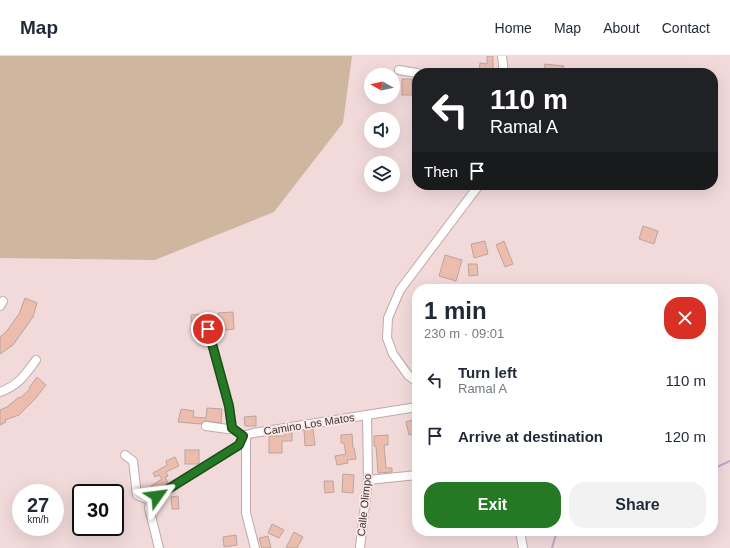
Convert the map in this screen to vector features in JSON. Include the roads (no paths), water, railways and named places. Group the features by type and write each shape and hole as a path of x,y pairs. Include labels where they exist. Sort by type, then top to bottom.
{"street":[{"path":"502,56 503,68"},
{"path":"400,70 412,72"},
{"path":"412,378 408,375 393,354 387,338 388,318 400,290 475,190"},
{"path":"208,329 229,406 232,428"},
{"path":"0,392 11,388 23,379 36,360"},
{"name":"Camino Los Matos","path":"244,436 412,408"},
{"name":"Calle Olimpo","path":"360,547 368,480 366,415"},
{"path":"206,426 228,429 232,428 244,436"},
{"path":"159,548 149,508 151,501 239,445 244,436"},
{"path":"244,436 246,512 255,548"},
{"path":"126,455 133,461 137,495 151,501"},
{"path":"368,480 412,476"},
{"path":"521,536 524,548"}],"waterway":[{"path":"718,467 730,461"},
{"path":"552,548 556,536"}]}
